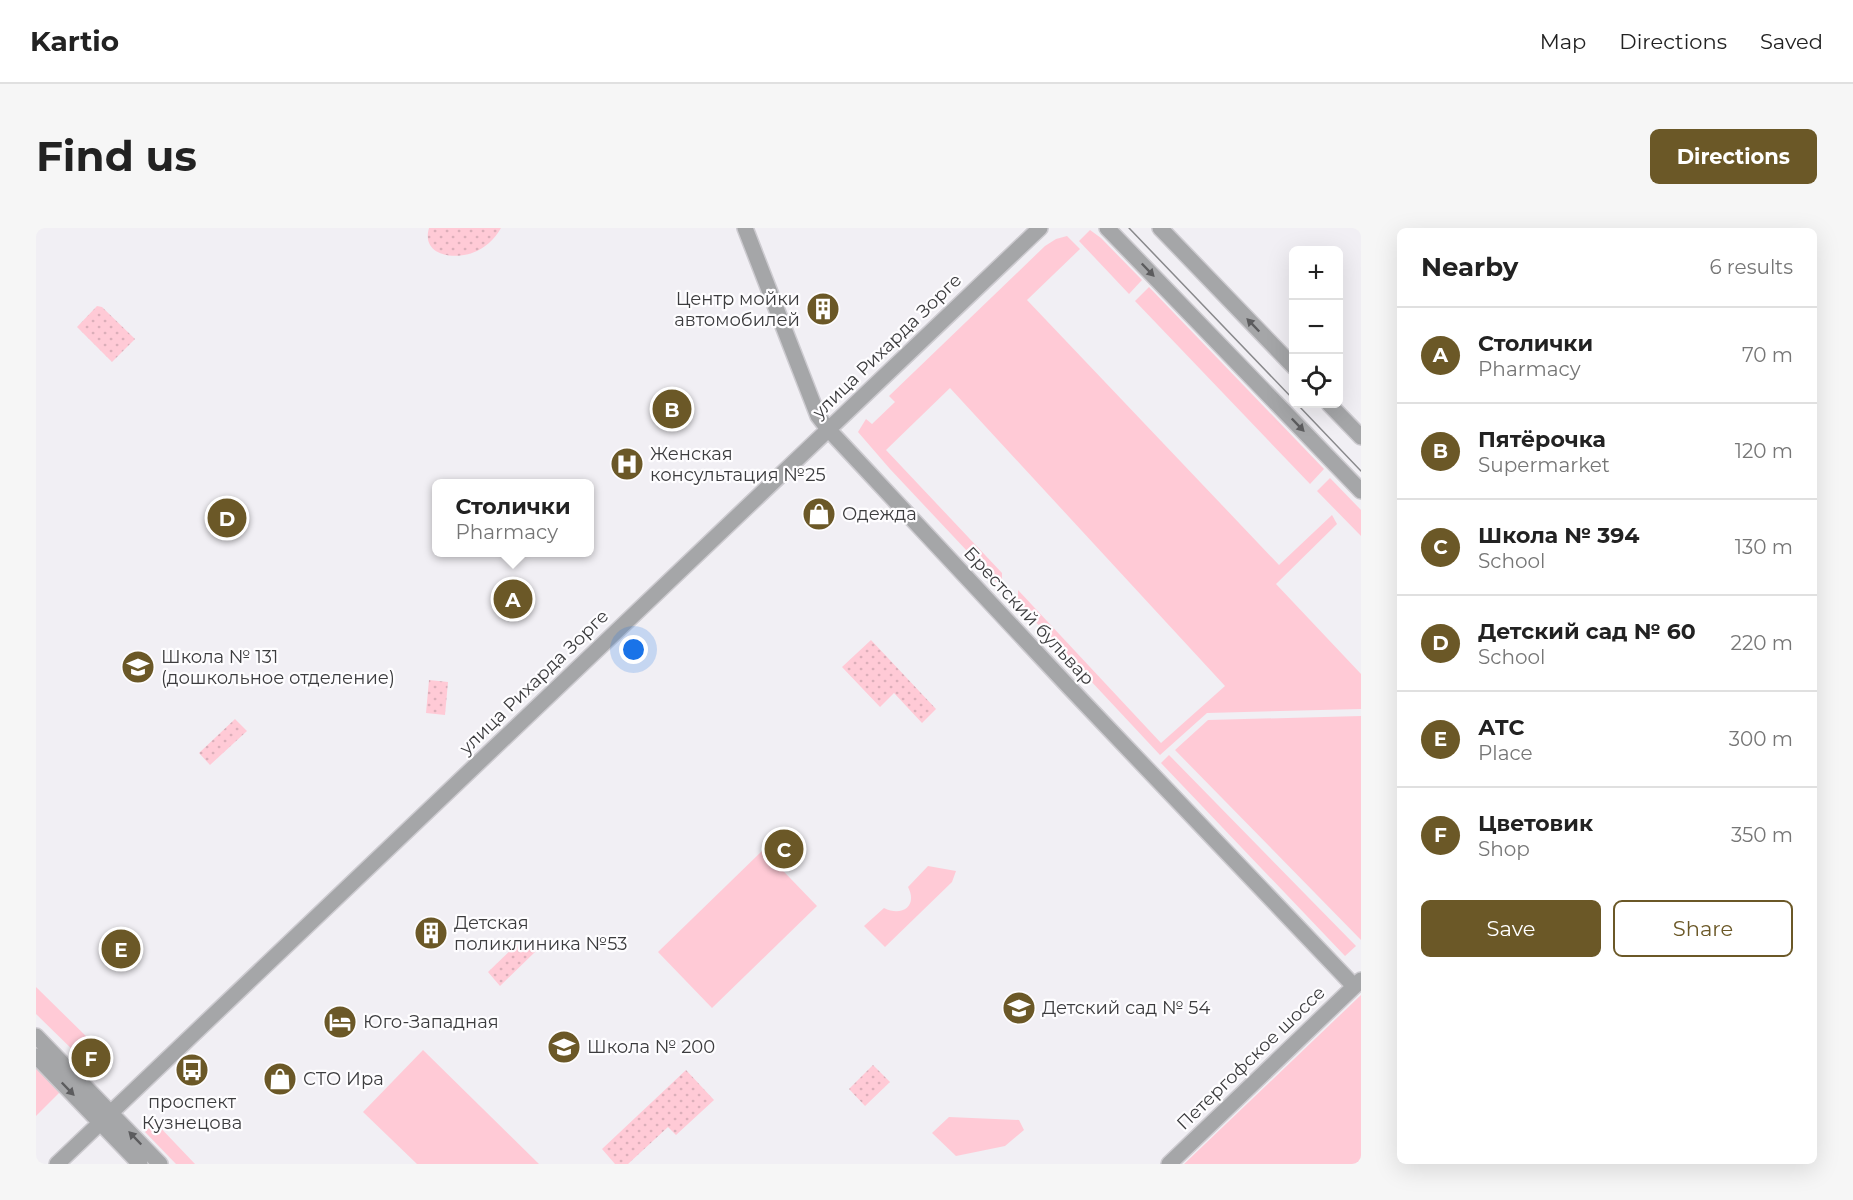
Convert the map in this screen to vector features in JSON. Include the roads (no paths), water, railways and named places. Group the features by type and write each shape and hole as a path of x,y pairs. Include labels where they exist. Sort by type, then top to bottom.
{"street":[{"name":"Брестский бульвар","path":"745,228 818,416 828,429 1077,695 1358,983"},
{"name":"улица Рихарда Зорге","path":"57,1164 1040,228"},
{"path":"1107,228 1361,491"},
{"path":"1160,228 1289,363"},
{"path":"1333,408 1361,437"},
{"name":"Петергофское шоссе","path":"1168,1164 1358,983"},
{"path":"36,1036 105,1118 140,1164"},
{"path":"36,1056 160,1164"}],"tram line":[{"path":"1129,228 1289,395"},
{"path":"1301,408 1361,471"}],"place":[{"name":"Центр мойки автомобилей","path":"823,309"},
{"name":"Пятёрочка","path":"672,409"},
{"name":"Женская консультация №25","path":"627,464"},
{"name":"Одежда","path":"819,514"},
{"name":"Детский сад № 60","path":"227,518"},
{"name":"Столички","path":"513,599"},
{"name":"Школа № 131 (дошкольное отделение)","path":"138,667"},
{"name":"Школа № 394","path":"784,849"},
{"name":"Детская поликлиника №53","path":"431,933"},
{"name":"АТС","path":"121,949"},
{"name":"Детский сад № 54","path":"1019,1008"},
{"name":"Юго-Западная","path":"340,1022"},
{"name":"Школа № 200","path":"564,1047"},
{"name":"Цветовик","path":"91,1058"},
{"name":"проспект Кузнецова","path":"192,1070"},
{"name":"СТО Ира","path":"280,1079"}]}
